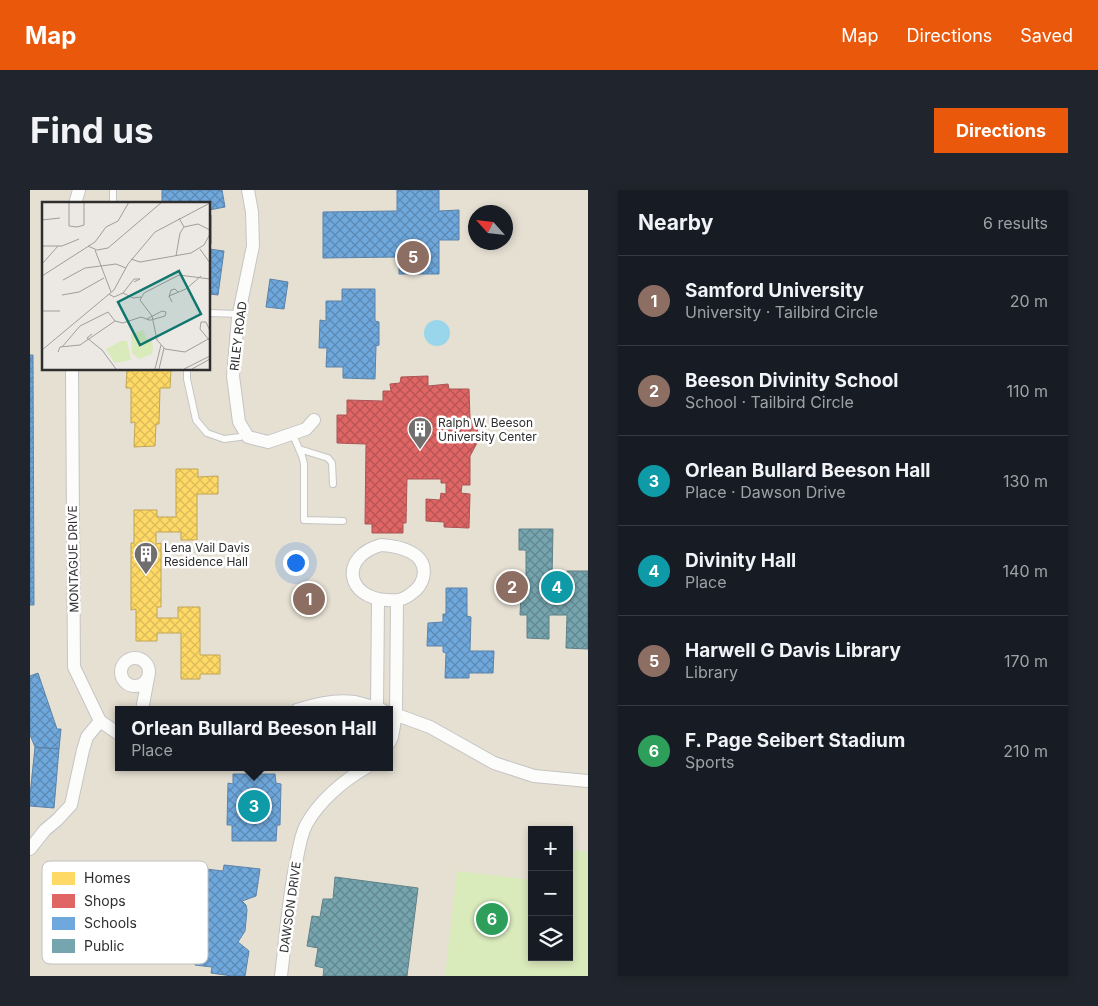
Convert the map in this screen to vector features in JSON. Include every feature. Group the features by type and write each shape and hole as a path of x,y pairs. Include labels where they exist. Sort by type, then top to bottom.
{"street":[{"name":"RILEY ROAD","path":"246,434 239,422 233,376 239,314 253,246 252,212 248,190"},
{"name":"MONTAGUE DRIVE","path":"72,370 74,667 100,721 115,731"},
{"path":"246,434 248,437 268,442 306,429 314,420"},
{"path":"381,545 398,546 412,553 421,562 424,570 422,582 417,589 398,601 378,600 359,589 355,584 353,571 359,557 374,547 381,545"},
{"path":"378,600 384,706"},
{"path":"385,706 398,601"},
{"path":"141,706 137,696 124,680 122,671 125,663 134,658 146,663 149,671 142,706"},
{"path":"127,683 136,686 141,685 148,678"},
{"path":"309,706 329,702 354,702 367,706"},
{"path":"393,714 430,727 494,763 534,776 588,781"},
{"path":"30,849 71,805 87,737 100,721"},
{"name":"DAWSON DRIVE","path":"281,976 291,885 305,827 326,797 360,771"}],"lane":[{"path":"210,313 239,314"},
{"path":"187,370 187,379 196,420 207,433 224,439 240,437 246,434"},
{"path":"293,435 304,464 304,520 344,522"},
{"path":"299,449 328,458 332,463 333,484"}],"shaded area":[{"path":"30,190 588,190 588,976 30,976"}],"green space":[{"path":"573,850 588,852 588,976 445,976 457,871 528,880 528,961 573,961"}],"water":[{"path":"437,320 446,324 450,333 446,342 437,346 428,342 424,333 428,324"}],"building: Homes":[{"path":"127,370 171,370 170,388 160,388 159,424 156,424 155,446 134,447 135,422 131,423 131,388 126,388"},
{"name":"Lena Vail Davis Residence Hall","path":"176,469 198,469 198,477 218,476 218,494 197,494 197,540 181,540 181,532 156,532 156,544 161,543 161,607 157,607 157,618 178,618 178,607 200,607 200,655 220,655 220,674 200,674 200,679 181,679 181,633 157,633 157,641 136,641 136,609 131,610 131,543 134,543 134,510 157,510 157,517 176,517"}],"building: Shops":[{"name":"Ralph W. Beeson University Center","path":"428,376 428,386 448,384 449,389 469,389 470,418 477,427 478,434 477,443 470,456 470,485 462,485 461,493 470,494 469,528 444,527 444,522 426,521 426,499 440,500 441,493 446,494 446,483 441,483 441,479 407,479 406,523 403,523 403,533 372,533 372,524 365,524 366,444 337,443 337,415 347,415 347,400 383,401 383,391 391,391 390,384 400,383 401,377"}],"building: Schools":[{"path":"162,190 222,190 225,207 210,210 210,202 162,202"},
{"path":"397,190 439,190 439,211 459,210 459,240 439,240 439,274 399,274 399,257 323,258 323,212 397,211"},
{"path":"210,215 211,215 210,244"},
{"path":"210,249 224,251 218,295 210,294"},
{"path":"270,279 288,282 284,309 266,307"},
{"path":"342,289 375,289 375,321 379,322 379,345 376,346 375,379 343,378 343,367 326,367 327,348 319,348 320,320 326,321 326,301 342,301"},
{"path":"30,355 33,355 34,605 30,605"},
{"path":"446,588 467,588 467,616 471,617 470,651 494,651 493,673 469,673 469,678 445,678 446,653 443,652 443,646 427,646 428,623 443,622 443,614 446,614"},
{"path":"38,673 57,729 61,729 59,749 35,747 30,735 30,676"},
{"path":"35,747 59,749 54,808 30,806"},
{"path":"233,774 275,774 276,783 281,784 280,825 277,825 276,841 232,841 232,825 227,825 228,783 233,784"},
{"path":"224,865 260,869 256,896 242,901 246,905 247,910 245,931 238,942 249,951 245,976 211,973 212,967 195,965 208,964 208,869 223,871"}],"building: Public":[{"path":"519,529 553,529 552,578 567,578 567,571 588,571 588,649 566,648 567,615 549,615 549,639 527,638 527,615 520,615 521,595 526,595 526,550 519,550"},
{"path":"335,877 418,888 407,976 323,976 324,968 315,966 318,948 307,946 312,916 320,917 323,899 333,899"}],"place":[{"name":"Harwell G Davis Library","path":"413,257"},
{"name":"Ralph W. Beeson University Center","path":"420,450"},
{"name":"Lena Vail Davis Residence Hall","path":"146,575"},
{"name":"Beeson Divinity School","path":"512,587"},
{"name":"Divinity Hall","path":"557,587"},
{"name":"Samford University","path":"309,599"},
{"name":"Orlean Bullard Beeson Hall","path":"254,806"},
{"name":"F. Page Seibert Stadium","path":"492,919"}]}
